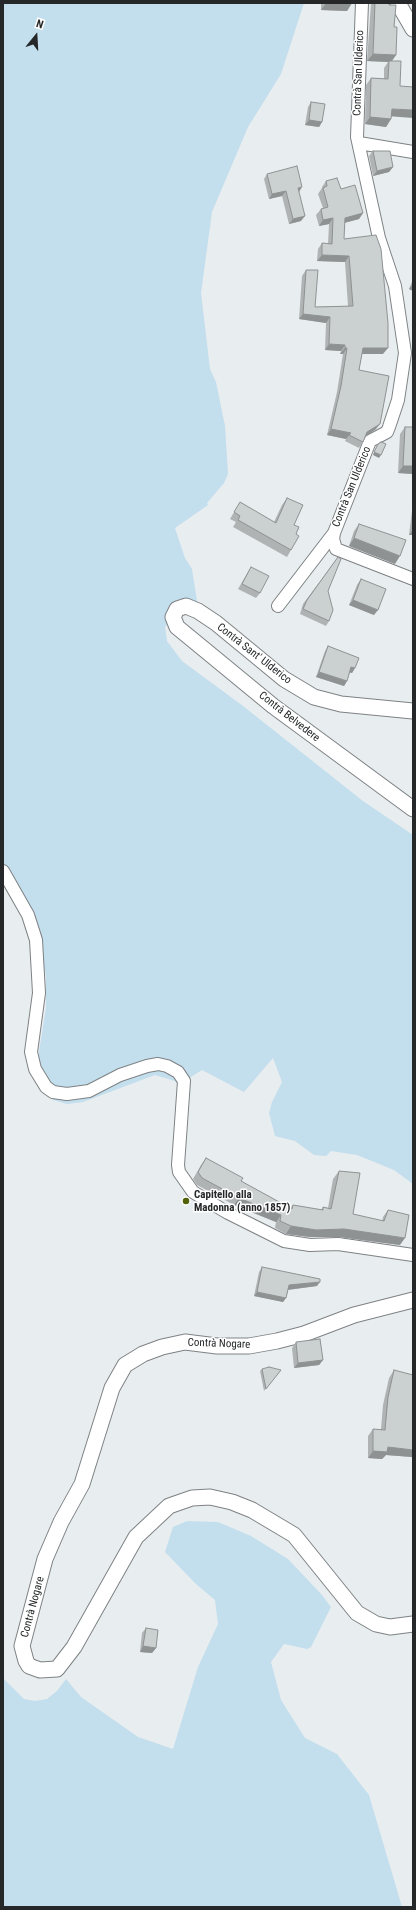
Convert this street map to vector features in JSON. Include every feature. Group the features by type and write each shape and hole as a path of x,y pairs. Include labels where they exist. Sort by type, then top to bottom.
{"street":[{"name":"Contrà San Ulderico","path":"362,3 357,128 379,238 395,286 405,353 398,400 389,427 386,432 370,441 334,533 334,545 336,549 413,579"},
{"path":"398,3 413,29"},
{"path":"359,143 413,152"},
{"path":"278,606 334,533"},
{"name":"Contrà Sant' Ulderico","path":"173,617 177,609 186,606 198,611 216,623 271,666 284,679 314,697 341,704 413,710"},
{"name":"Contrà Belvedere","path":"173,617 177,627 273,706 413,809"},
{"path":"3,870 28,916 36,940 39,993 31,1052 35,1069 46,1087 53,1092 67,1094 89,1091 120,1075 134,1070 158,1064 167,1066 178,1072 184,1081 178,1165 179,1172 192,1192 228,1213 284,1242 310,1245 338,1244 413,1255"},
{"name":"Contrà Nogare","path":"413,1300 354,1315 304,1334 277,1341 249,1346 217,1346 185,1342 162,1347 143,1354 125,1365 112,1388 82,1484 61,1522 46,1559 22,1646 29,1666 40,1670 57,1669 74,1646 136,1537 169,1506 192,1498 210,1496 232,1502 252,1510 294,1535 357,1613 376,1624 390,1627 413,1624"}],"shaded area":[{"path":"3,3 304,3 281,74 248,127 212,212 201,293 210,369 216,382 225,426 228,474 224,483 207,503 208,505 175,528 185,558 192,569 198,607 176,614 165,627 167,641 182,661 243,706 363,801 413,835 413,1184 394,1170 357,1155 331,1151 326,1156 314,1155 295,1141 275,1136 269,1113 272,1102 282,1082 273,1058 244,1092 202,1070 186,1080 178,1082 155,1075 83,1102 67,1104 53,1100 47,1094 37,1064 46,1008 46,976 41,954 14,879 3,862"},
{"path":"187,1521 218,1522 251,1536 288,1559 322,1595 331,1607 311,1647 307,1649 284,1644 271,1662 281,1700 305,1738 337,1754 369,1795 402,1907 3,1907 3,1678 24,1699 35,1701 47,1699 57,1691 66,1679 81,1697 138,1737 173,1749 198,1667 218,1624 215,1600 196,1584 165,1552 173,1527"}],"building":[{"path":"375,3 389,3 389,5 396,5 394,27 397,27 396,55 373,54"},
{"path":"389,61 401,61 400,86 413,87 413,110 392,109 391,119 370,117 371,78 388,79"},
{"path":"311,102 325,104 322,122 309,120"},
{"path":"373,151 390,151 393,167 377,171"},
{"path":"297,166 302,187 298,188 305,216 293,219 286,191 272,194 267,174"},
{"path":"337,178 341,189 355,185 363,213 345,218 344,239 376,235 381,249 388,323 388,348 363,348 359,370 389,376 380,424 367,432 363,442 349,435 351,433 331,429 341,386 347,348 345,348 345,345 329,344 330,317 303,314 306,270 318,270 315,307 353,306 349,256 322,255 322,243 332,244 333,218 323,220 321,209 328,207 323,188 327,186 326,181"},
{"path":"405,427 413,427 413,466 403,466"},
{"path":"381,442 386,444 381,455 374,452 378,444"},
{"path":"287,498 303,505 294,525 299,527 296,534 299,536 291,550 238,520 240,516 234,512 240,502 276,523"},
{"path":"359,524 406,540 400,556 354,538"},
{"path":"338,557 341,559 328,591 333,610 329,621 303,609 307,600"},
{"path":"251,567 269,576 260,593 242,584"},
{"path":"361,579 386,589 378,610 353,600"},
{"path":"328,646 359,658 355,668 351,667 347,681 319,672"},
{"path":"206,1158 243,1178 241,1181 292,1209 293,1205 323,1210 323,1207 331,1209 339,1171 360,1173 353,1214 384,1221 388,1210 409,1215 405,1238 344,1229 316,1230 291,1226 280,1221 281,1215 239,1198 202,1178 198,1172"},
{"path":"262,1267 320,1279 320,1282 289,1285 286,1298 257,1292"},
{"path":"320,1339 323,1360 298,1363 296,1342"},
{"path":"269,1367 281,1370 266,1389 262,1369"},
{"path":"394,1370 413,1375 413,1450 388,1447 387,1452 373,1451 373,1429 385,1430 388,1397"},
{"path":"146,1628 158,1630 156,1648 143,1646"}],"place":[{"name":"Capitello alla Madonna (anno 1857)","path":"186,1201"}]}
